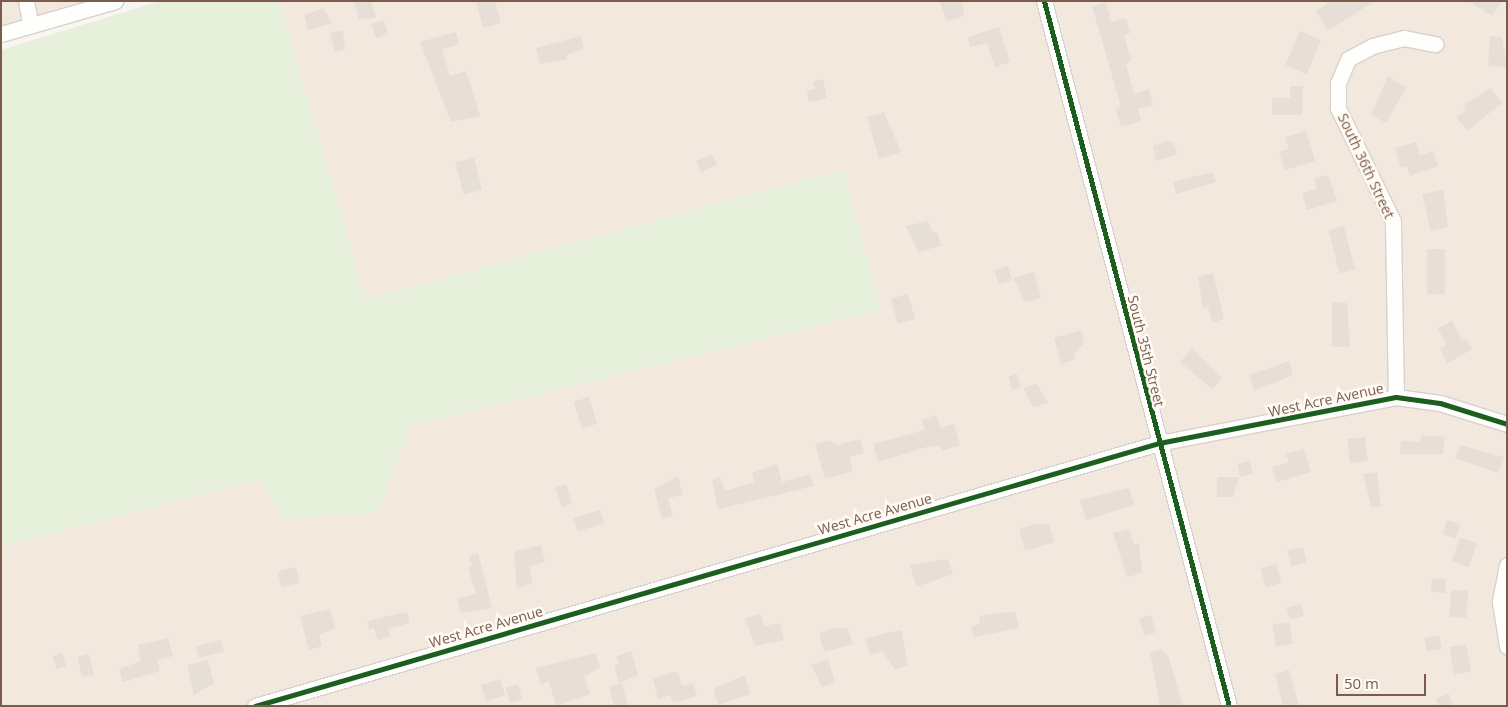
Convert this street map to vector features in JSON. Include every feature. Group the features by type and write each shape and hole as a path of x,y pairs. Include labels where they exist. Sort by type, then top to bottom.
{"street":[{"path":"26,1 31,26"},
{"path":"1,34 115,1"},
{"name":"South 35th Street","path":"1044,1 1229,706"},
{"name":"South 36th Street","path":"1396,397 1393,221 1338,108 1338,83 1348,59 1372,46 1404,38 1435,44"},
{"name":"West Acre Avenue","path":"255,706 1159,443 1396,397 1440,403 1507,424"},
{"path":"1507,565 1500,602 1507,646"}],"shaded area":[{"path":"1,1 99,1 1,30"},
{"path":"279,1 1038,1 1223,706 1,706 1,547 259,480 377,513 410,427 882,310 843,169 366,299"},
{"path":"1051,1 1507,1 1507,706 1237,706"}],"green space":[{"path":"160,1 279,1 366,299 843,169 882,310 410,427 377,513 282,519 259,480 1,547 1,50"}],"building":[{"path":"354,1 371,1 376,18 359,19"},
{"path":"476,1 495,1 501,23 483,28"},
{"path":"939,1 962,1 964,16 947,21"},
{"path":"1331,1 1375,1 1328,31 1316,11"},
{"path":"1469,1 1502,1 1492,16"},
{"path":"1106,2 1111,22 1126,18 1130,33 1124,35 1131,60 1126,64 1134,94 1149,89 1153,105 1138,109 1141,121 1121,127 1116,109 1121,107 1092,6"},
{"path":"324,8 332,23 308,30 304,15"},
{"path":"384,20 388,34 376,38 372,24"},
{"path":"999,27 1010,62 995,67 987,43 970,47 968,37"},
{"path":"343,30 345,49 335,52 330,33"},
{"path":"1300,31 1321,40 1307,74 1286,65"},
{"path":"456,32 459,44 442,49 450,76 466,71 480,116 451,122 420,42"},
{"path":"581,36 584,49 566,55 567,59 540,64 536,48"},
{"path":"1490,36 1502,37 1507,67 1488,66"},
{"path":"1388,76 1406,88 1386,123 1371,115"},
{"path":"823,79 827,98 809,102 807,91 815,89 813,82"},
{"path":"1290,86 1303,86 1302,115 1272,115 1272,98 1290,98"},
{"path":"1490,88 1502,103 1467,131 1456,117 1466,110 1463,106"},
{"path":"884,112 901,152 879,159 867,117"},
{"path":"1306,131 1315,161 1285,170 1279,152 1289,149 1285,137"},
{"path":"1167,141 1174,143 1177,154 1156,161 1153,146"},
{"path":"1416,142 1420,156 1433,151 1438,166 1410,176 1407,166 1401,168 1395,148"},
{"path":"712,154 717,165 701,172 696,161"},
{"path":"474,158 482,190 464,195 456,163"},
{"path":"1213,172 1216,182 1176,194 1173,182"},
{"path":"1328,175 1337,201 1307,210 1302,193 1317,189 1314,179"},
{"path":"1443,190 1448,227 1431,231 1422,194"},
{"path":"928,221 933,233 937,232 941,246 918,252 906,226"},
{"path":"1344,226 1355,270 1339,274 1328,230"},
{"path":"1427,249 1445,249 1445,294 1427,294"},
{"path":"1008,266 1012,280 999,284 995,270"},
{"path":"1034,272 1041,298 1025,302 1013,278"},
{"path":"1213,273 1224,319 1212,323 1208,307 1203,309 1198,277"},
{"path":"908,294 915,319 898,324 891,299"},
{"path":"1332,302 1347,303 1350,347 1332,347"},
{"path":"1452,321 1462,341 1467,339 1472,349 1447,364 1440,348 1446,345 1438,328"},
{"path":"1081,330 1084,344 1074,353 1076,359 1061,364 1054,338"},
{"path":"1192,349 1222,378 1212,389 1180,362"},
{"path":"1289,361 1293,375 1254,391 1250,375"},
{"path":"1017,374 1021,387 1012,390 1008,377"},
{"path":"1037,384 1048,403 1033,407 1023,388"},
{"path":"589,397 597,424 582,428 574,402"},
{"path":"936,415 941,428 954,424 960,445 942,451 940,446 930,446 878,462 873,444 925,430 921,420"},
{"path":"1421,435 1445,437 1443,454 1400,454 1401,441 1420,442"},
{"path":"1365,437 1368,461 1350,463 1347,439"},
{"path":"860,439 864,453 849,457 853,471 825,479 815,444 829,440 838,445"},
{"path":"1460,445 1504,457 1498,473 1455,458"},
{"path":"1304,449 1311,472 1277,482 1272,467 1289,462 1286,454"},
{"path":"1250,461 1253,474 1240,477 1237,464"},
{"path":"777,464 782,482 810,474 814,486 718,509 712,480 720,477 725,491 755,482 752,473"},
{"path":"1377,472 1381,507 1371,507 1363,474"},
{"path":"678,476 683,495 668,498 673,516 662,519 654,489"},
{"path":"1217,477 1239,477 1233,497 1217,497"},
{"path":"566,484 572,504 562,507 555,487"},
{"path":"1129,488 1134,505 1086,520 1080,500"},
{"path":"600,510 604,523 577,532 573,518"},
{"path":"1447,520 1460,524 1456,538 1443,534"},
{"path":"1036,524 1049,524 1054,542 1025,551 1019,529"},
{"path":"1129,529 1134,545 1139,543 1142,573 1127,577 1113,533"},
{"path":"1460,537 1477,543 1469,567 1452,562"},
{"path":"541,545 545,562 529,566 533,583 517,588 514,552"},
{"path":"1303,547 1307,563 1291,566 1287,551"},
{"path":"478,553 492,608 461,613 457,599 476,594 468,567 472,566 469,556"},
{"path":"948,559 953,574 916,587 910,565"},
{"path":"1276,564 1281,583 1266,587 1261,568"},
{"path":"296,567 300,583 281,587 278,572"},
{"path":"1432,578 1446,579 1445,593 1431,592"},
{"path":"1451,590 1468,591 1467,618 1450,617"},
{"path":"1301,604 1304,616 1289,619 1286,608"},
{"path":"330,609 335,628 319,635 322,646 309,650 300,616"},
{"path":"1015,611 1019,628 974,637 971,627 980,624 979,616"},
{"path":"407,612 410,623 388,629 390,636 378,640 374,628 369,630 367,621"},
{"path":"761,614 764,626 780,623 784,640 755,646 745,618"},
{"path":"1151,615 1156,632 1144,636 1139,618"},
{"path":"1289,622 1293,644 1276,647 1272,625"},
{"path":"835,628 848,628 853,644 824,652 819,633"},
{"path":"901,630 908,666 895,670 883,652 870,655 865,638"},
{"path":"1439,635 1442,649 1427,652 1424,638"},
{"path":"168,638 173,656 157,660 160,671 123,682 119,669 141,661 138,645"},
{"path":"221,640 224,652 199,658 196,646"},
{"path":"1466,644 1471,672 1454,675 1449,647"},
{"path":"1161,649 1168,655 1183,706 1160,706 1150,652"},
{"path":"631,651 638,675 619,683 614,665 619,664 617,656"},
{"path":"62,653 66,666 57,669 52,656"},
{"path":"596,653 600,668 584,676 590,694 556,706 549,681 541,684 536,668"},
{"path":"89,654 94,674 82,677 77,657"},
{"path":"828,659 835,682 822,687 811,665"},
{"path":"208,660 214,683 194,695 187,665"},
{"path":"1289,670 1299,706 1283,706 1275,674"},
{"path":"672,672 678,673 682,686 693,683 697,696 673,703 670,695 658,699 653,679"},
{"path":"745,675 750,694 718,705 713,689"},
{"path":"500,679 505,695 486,701 481,685"},
{"path":"622,683 628,706 614,706 609,687"},
{"path":"518,684 522,699 510,703 505,687"},
{"path":"1449,694 1453,706 1438,706 1436,698"}],"cycle path":[{"path":"1044,1 1229,706"},
{"path":"255,706 1159,443 1396,397 1440,403 1507,424"}]}
